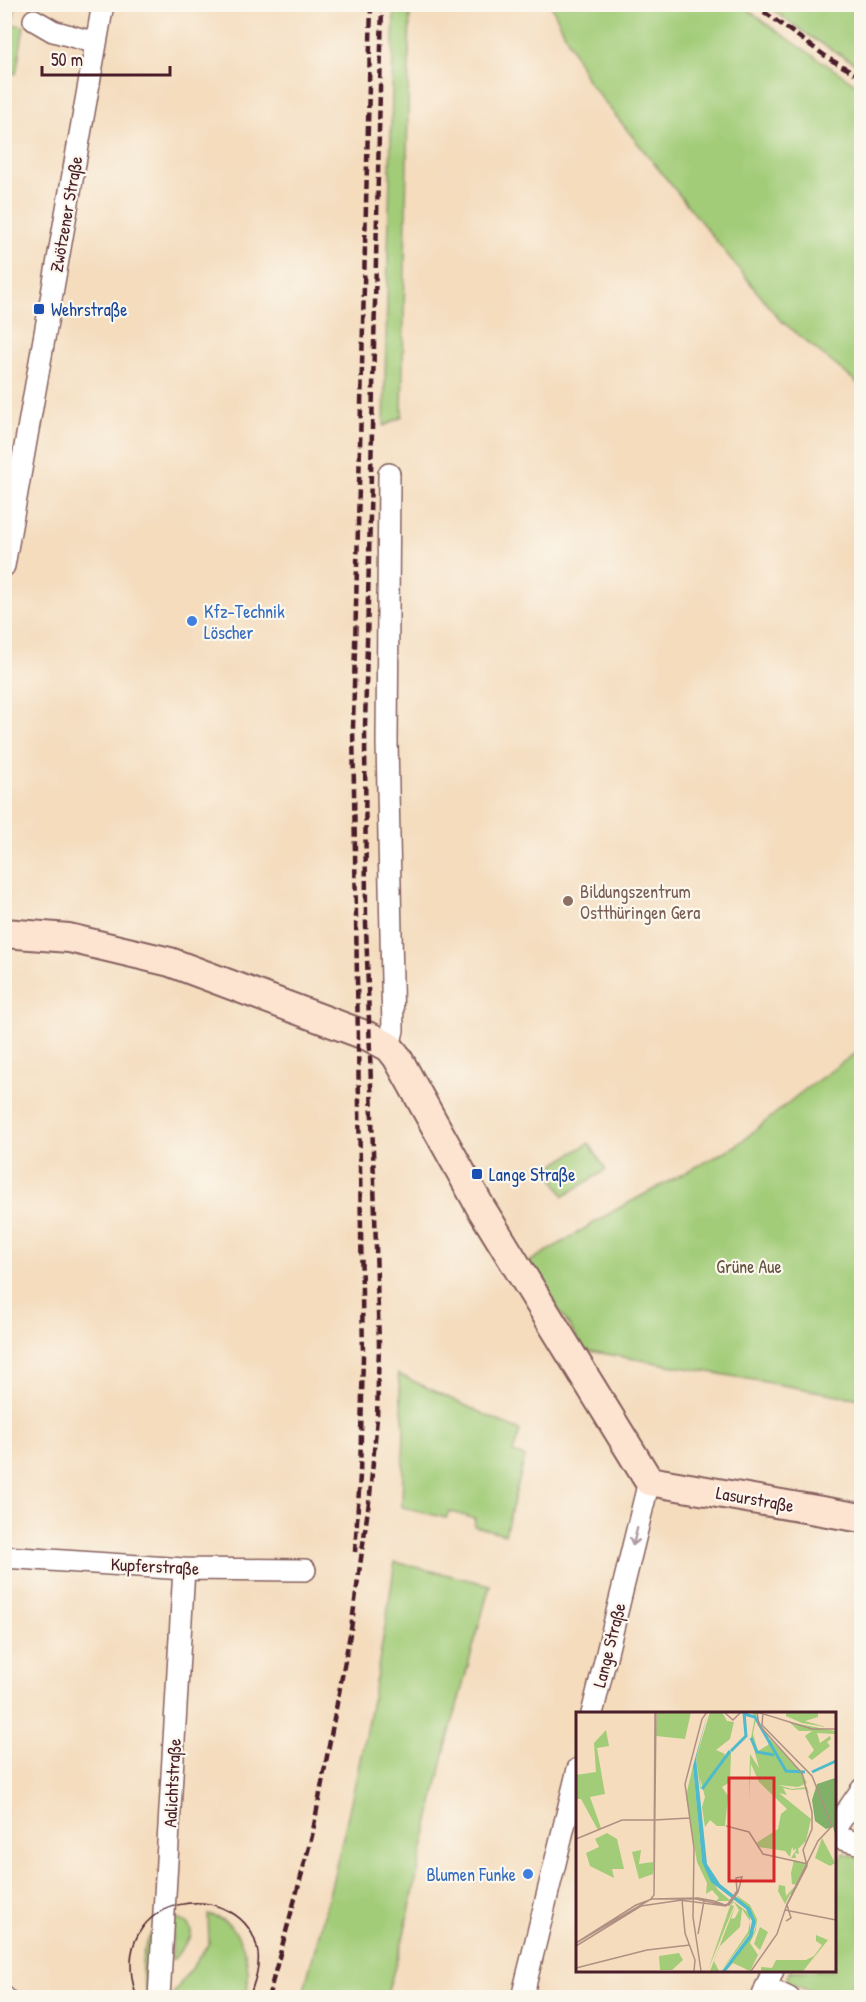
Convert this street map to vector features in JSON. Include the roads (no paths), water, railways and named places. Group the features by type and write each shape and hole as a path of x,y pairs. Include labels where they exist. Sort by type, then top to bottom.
{"street":[{"name":"Zwötzener Straße","path":"4,566 103,4"},
{"path":"34,20 53,31 96,43"},
{"path":"388,1047 393,1030 387,742 389,474"},
{"path":"4,933 69,938 170,962 357,1032 388,1047 397,1057 481,1208 649,1480"},
{"name":"Lasurstraße","path":"649,1480 861,1518"},
{"name":"Lange Straße","path":"592,1712 649,1480"},
{"name":"Kupferstraße","path":"4,1557 184,1569 305,1570"},
{"name":"Aalichtstraße","path":"159,1998 184,1569"},
{"path":"522,1998 576,1780"},
{"path":"836,1827 861,1789"},
{"path":"836,1838 861,1844"},
{"path":"767,1985 789,1998"}],"tram line":[{"path":"137,1998 131,1961 139,1933 156,1915 180,1905 205,1904 229,1911 248,1928 258,1953 256,1976 249,1998"}],"railway":[{"path":"355,1552 360,1475 363,1356 353,727 371,4"},
{"path":"268,1998 312,1836 351,1629 370,1495 377,1418 379,1344 366,924 365,728 382,4"},
{"path":"753,4 831,60 862,77"}],"place":[{"name":"Wehrstraße","path":"39,309"},
{"name":"Kfz-Technik Löscher","path":"192,621"},
{"name":"Bildungszentrum Ostthüringen Gera","path":"568,901"},
{"name":"Lange Straße","path":"477,1174"},
{"name":"Blumen Funke","path":"528,1874"}],"park label":[{"name":"Grüne Aue","path":"749,1266"}]}
